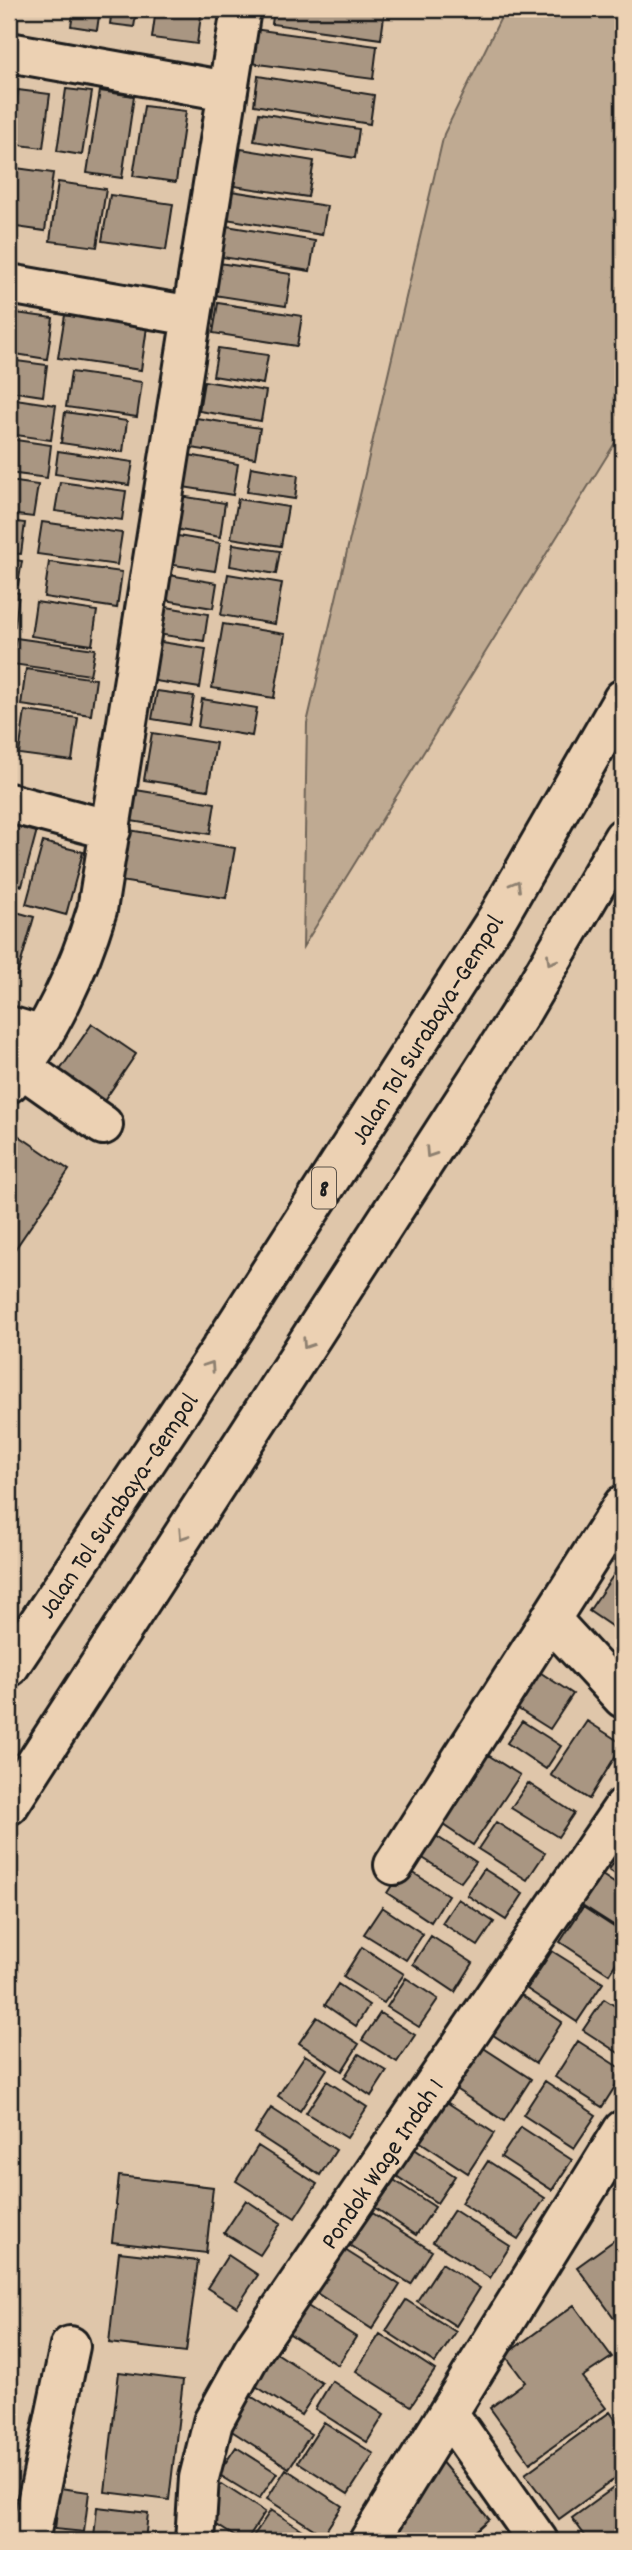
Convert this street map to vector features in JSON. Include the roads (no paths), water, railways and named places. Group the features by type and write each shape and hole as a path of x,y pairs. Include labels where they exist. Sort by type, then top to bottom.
{"main road":[{"path":"103,1125 15,1076 26,1031 86,947 97,910 242,9"},
{"path":"9,52 227,92"},
{"path":"9,284 192,316"},
{"name":"Jalan Tol Surabaya–Gempol","path":"9,1667 219,1352 498,917 623,699"},
{"path":"9,803 111,830"},
{"path":"9,1805 520,1014 623,838"},
{"path":"394,1865 623,1505"},
{"path":"550,1619 623,1698"},
{"name":"Pondok Wage Indah 1","path":"195,2541 198,2478 214,2422 248,2359 623,1808"},
{"path":"369,2541 621,2138"},
{"path":"29,2541 70,2346"},
{"path":"449,2413 538,2541"}]}
